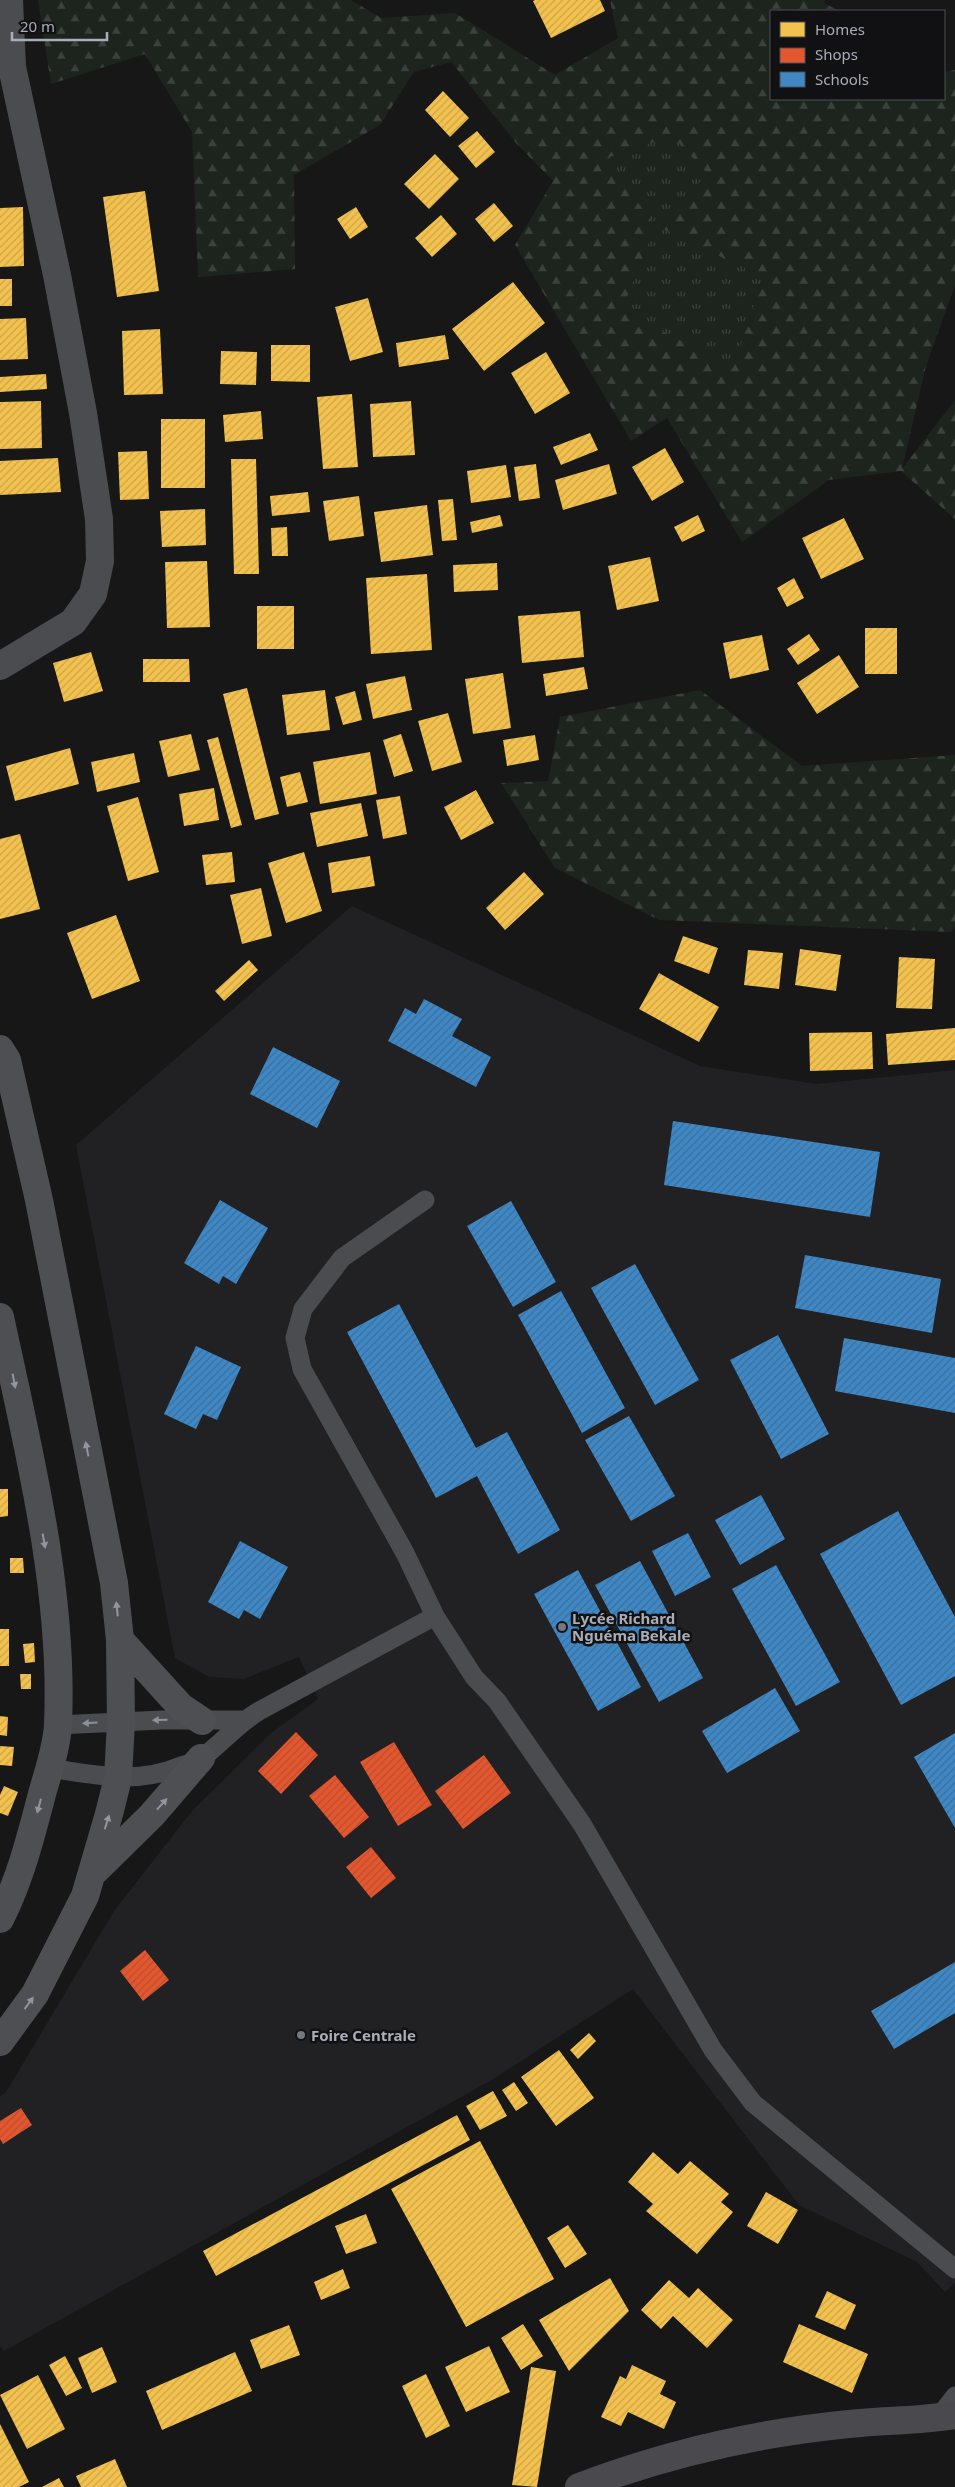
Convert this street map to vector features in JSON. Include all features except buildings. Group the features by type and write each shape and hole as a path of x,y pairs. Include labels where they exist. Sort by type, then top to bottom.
{"main road":[{"path":"0,1050 7,1060 39,1200 114,1583 120,1640 122,1722 118,1778 84,1896 36,1994 0,2042"},
{"path":"0,1316 46,1546 55,1629 58,1725 49,1768 29,1843 10,1900 0,1919"},
{"path":"120,1640 181,1707 202,1721"},
{"path":"91,1875 152,1815 202,1758"},
{"path":"579,2487 629,2468 693,2450 769,2434 849,2424 947,2417"}],"street":[{"path":"0,666 73,622 93,594 100,561 99,519 83,413 55,266 12,67 9,0"}],"lane":[{"path":"425,1200 342,1258 303,1309 295,1338 302,1369 405,1553 435,1616 474,1676 498,1700 582,1824 713,2050 753,2103 955,2269"},
{"path":"49,1768 118,1778 146,1777 168,1772 202,1758 244,1720 435,1616"},
{"path":"58,1725 244,1720"},
{"path":"947,2417 955,2396"}],"shaded area":[{"name":"Lycée Richard Nguéma Bekale","path":"352,906 700,1066 816,1084 955,1070 955,2282 945,2292 917,2262 799,2205 633,1989 490,2081 4,2351 0,2346 0,2097 6,2092 114,1911 192,1811 271,1733 318,1699 299,1657 244,1679 209,1677 175,1658 76,1145"}],"green space":[{"path":"38,0 351,0 381,18 455,13 555,75 618,38 610,0 825,0 824,3 837,10 770,10 770,100 945,100 945,72 955,70 955,285 926,366 902,469 955,400 955,519 901,471 829,480 742,542 667,418 631,441 515,245 553,181 517,144 451,62 414,72 380,125 294,175 295,269 198,277 192,132 145,54 51,84","holes":["672,136 708,174 655,225 604,159","655,225 763,277 733,368 622,310"]},
{"path":"672,136 708,174 764,277 733,369 622,310 655,225 604,159"},
{"path":"700,690 802,766 955,755 955,927 951,932 659,920 555,868 501,783 548,781 560,717"}],"place":[{"name":"Lycée Richard Nguéma Bekale","path":"562,1627"},
{"name":"Foire Centrale","path":"301,2035"}]}
